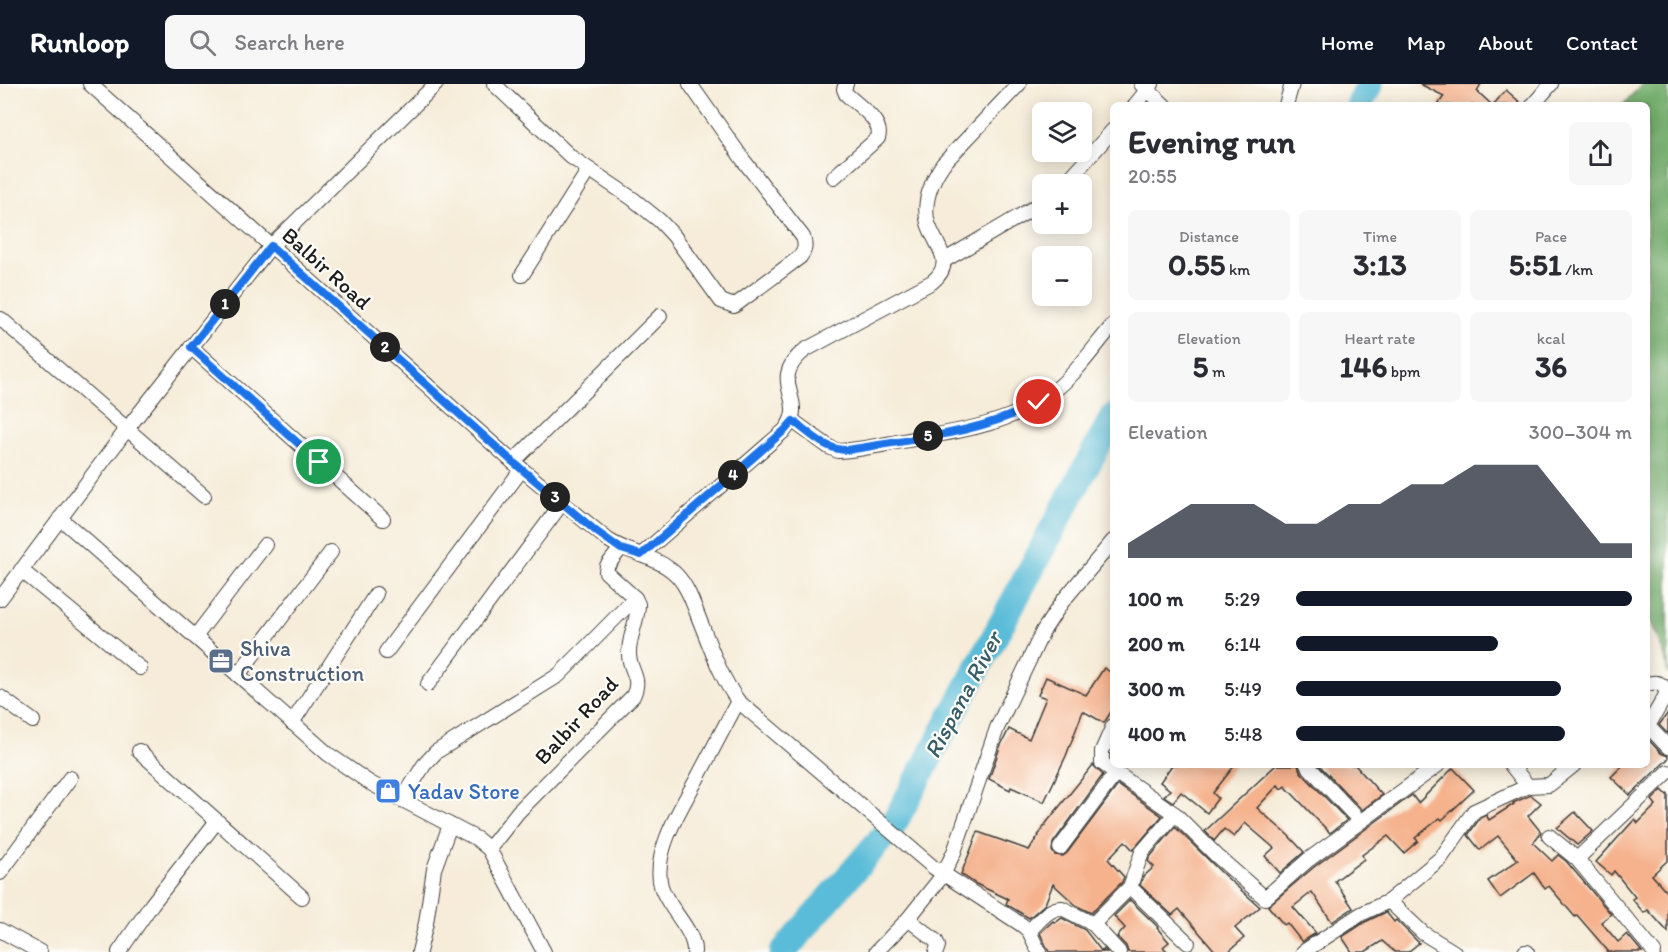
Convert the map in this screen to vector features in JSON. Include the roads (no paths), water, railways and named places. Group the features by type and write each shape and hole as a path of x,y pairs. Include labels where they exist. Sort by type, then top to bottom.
{"street":[{"name":"Balbir Road","path":"90,84 518,465 597,532 621,549 659,562 680,579 687,590 723,675 738,701 938,871 1029,931"},
{"path":"0,599 127,429 271,246 436,84"},
{"path":"494,84 556,144 588,171 633,199 660,221 674,236 721,301 734,306 800,257 805,251 803,237 744,161 690,84"},
{"path":"834,177 878,138 880,132 875,121 846,94 844,89 846,84"},
{"path":"641,555 793,421 794,412 787,375 789,366 795,358 805,350 940,276 945,260 928,222 927,207 935,176 943,164 1019,84"},
{"path":"1287,102 1292,84"},
{"path":"1536,102 1552,84"},
{"path":"1137,102 1147,86 1161,102"},
{"path":"1074,174 1110,133"},
{"path":"522,275 588,171"},
{"path":"945,260 1032,209"},
{"path":"386,652 518,465 660,316"},
{"path":"1,319 204,496"},
{"path":"793,421 838,451 952,432 983,424 1025,409 1054,391 1068,379 1110,329"},
{"path":"191,347 383,519"},
{"path":"428,684 562,502"},
{"path":"60,518 347,769 477,839 489,849 542,951"},
{"path":"195,637 265,545"},
{"path":"876,952 908,919 938,871 954,852 990,746 1043,631 1062,602 1110,545"},
{"path":"402,800 424,765 436,752 559,675 635,598 606,572 607,566 621,549"},
{"path":"238,675 331,552"},
{"path":"21,570 140,668"},
{"path":"292,723 376,594"},
{"name":"Balbir Road","path":"489,849 518,812 633,696 637,683 629,653 638,612 635,598"},
{"path":"1650,684 1660,683 1664,686 1666,693 1650,722"},
{"path":"0,697 33,721"},
{"path":"694,952 692,940 661,886 662,853 678,815 738,701"},
{"path":"1650,728 1668,747"},
{"path":"1110,733 1100,755 1102,763 1175,814 1217,856 1265,898 1308,860 1434,768"},
{"path":"139,752 302,897"},
{"path":"1310,768 1360,821"},
{"path":"1513,768 1526,784"},
{"path":"1303,952 1361,914 1389,901 1441,858 1470,814 1526,784 1549,785 1570,768"},
{"path":"1060,848 1116,773"},
{"path":"0,873 70,778"},
{"path":"1577,859 1665,781"},
{"path":"1094,924 1130,887 1142,852 1175,814"},
{"path":"119,952 152,904 217,821"},
{"path":"419,952 434,869 450,825"},
{"path":"1549,836 1577,859 1654,952"},
{"path":"1130,887 1188,943"},
{"path":"1389,901 1423,933 1454,952"},
{"path":"1039,952 1029,931 1057,907 1094,924 1119,952"},
{"path":"908,919 936,941 938,946 936,952"},
{"path":"0,930 40,952"}],"waterway":[{"name":"Rispana River","path":"1361,102 1370,84"},
{"name":"Rispana River","path":"783,952 893,825 1110,423"}],"place":[{"name":"Shiva Construction","path":"221,661"},
{"name":"Yadav Store","path":"388,791"}]}
